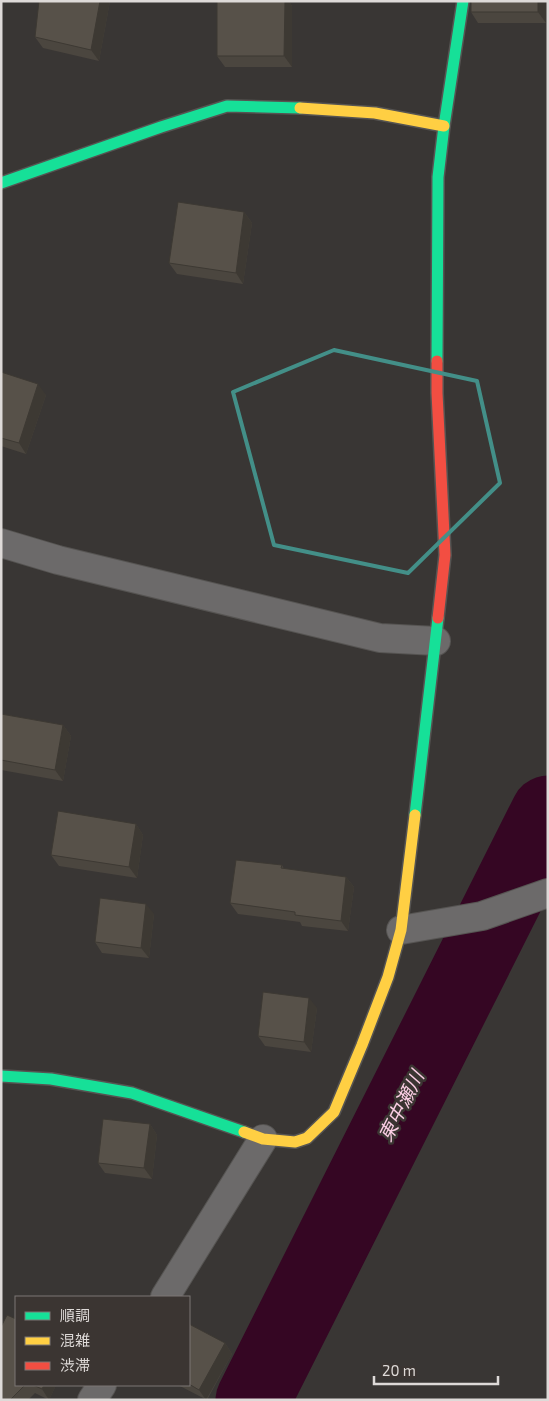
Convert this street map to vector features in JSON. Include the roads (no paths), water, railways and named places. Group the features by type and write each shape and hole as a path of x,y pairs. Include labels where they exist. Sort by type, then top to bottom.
{"street":[{"path":"1,1076 51,1079 132,1093 264,1138 295,1142 307,1138 334,1112 388,977 401,930 436,641 444,555 436,393 438,177 463,1"},
{"path":"1,183 227,106 375,113 444,126"},
{"path":"1,544 58,560 380,638 436,641"},
{"path":"401,930 482,916 548,893"},
{"path":"166,1296 264,1138"},
{"path":"92,1400 101,1386"}],"waterway":[{"name":"東中瀬川","path":"253,1400 548,813"}]}
